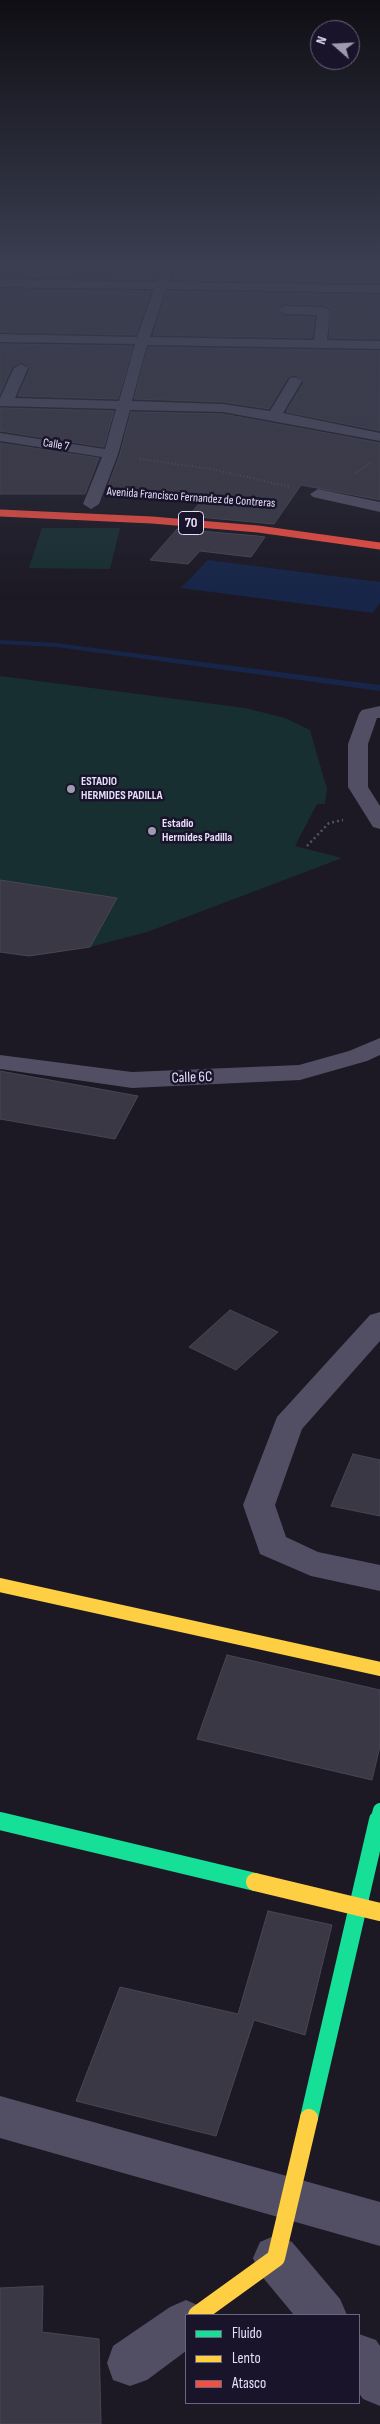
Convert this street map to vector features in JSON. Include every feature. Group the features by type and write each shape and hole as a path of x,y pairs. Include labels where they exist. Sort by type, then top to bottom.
{"street":[{"path":"17,375 4,402 223,408 380,437"},
{"path":"91,504 111,454 132,375"},
{"path":"274,416 295,381"},
{"name":"Calle 7","path":"0,437 111,454"},
{"path":"318,494 380,507"},
{"path":"0,502 45,503"},
{"name":"Avenida Francisco Fernandez de Contreras","path":"0,513 152,520 258,529 380,546"},
{"path":"379,823 358,787 358,744 369,714 380,712"},
{"name":"Calle 6C","path":"0,1062 132,1080 220,1077 300,1072 358,1056 380,1045"},
{"path":"380,1322 288,1425 259,1505 272,1545 311,1563 380,1578"},
{"path":"0,1585 380,1669"},
{"path":"198,2314 276,2258 292,2199 356,1906 380,1810"},
{"path":"0,1821 380,1912"},
{"path":"0,2117 380,2224"},
{"path":"276,2258 323,2314"},
{"path":"130,2363 185,2324"},
{"path":"360,2358 380,2382"}],"path":[{"path":"111,454 211,469 318,494"},
{"path":"307,846 329,822 341,820 379,823"}],"green space":[{"path":"42,528 120,528 110,569 29,568"},
{"name":"Estadio Hermides Padilla","path":"0,676 245,708 285,718 310,730 327,789 325,804 317,804 295,846 342,858 147,932 90,947 29,956 0,952"}],"water":[{"path":"208,560 380,582 380,603 373,613 181,588"}],"building":[{"path":"0,375 8,375 0,394"},
{"path":"27,375 125,375 118,399 18,396"},
{"path":"140,375 295,375 288,377 269,409 223,402 134,399"},
{"path":"295,375 380,375 380,431 286,412 304,382"},
{"path":"0,408 114,411 104,447 0,431"},
{"path":"131,412 223,414 380,443 380,500 301,485 274,524 188,516 201,502 114,497 115,495 105,494 120,454"},
{"path":"0,443 99,458 85,494 0,494"},
{"path":"177,529 265,537 251,557 200,551 188,564 150,560"},
{"path":"0,880 117,898 90,947 29,956 0,952"},
{"path":"0,1071 138,1096 115,1139 0,1119"},
{"path":"230,1310 278,1332 236,1370 189,1347"},
{"path":"353,1454 380,1460 380,1516 331,1506"},
{"path":"227,1655 380,1690 380,1746 372,1780 197,1739"},
{"path":"268,1911 332,1925 305,2035 254,2020 216,2136 76,2101 120,1987 238,2014"},
{"path":"43,2286 42,2332 99,2339 101,2424 0,2424 0,2288"}],"waterway":[{"path":"0,642 56,645 380,688"}],"traffic: fast":[{"path":"309,2118 380,1810"},
{"path":"0,1821 255,1882"}],"traffic: slow":[{"path":"0,1585 380,1669"},
{"path":"255,1882 380,1912"},
{"path":"198,2314 276,2258 309,2118"}],"traffic: jam":[{"path":"0,513 152,520 258,529 380,546"}],"place":[{"name":"ESTADIO HERMIDES PADILLA","path":"71,789"},
{"name":"Estadio Hermides Padilla","path":"152,831"}]}
